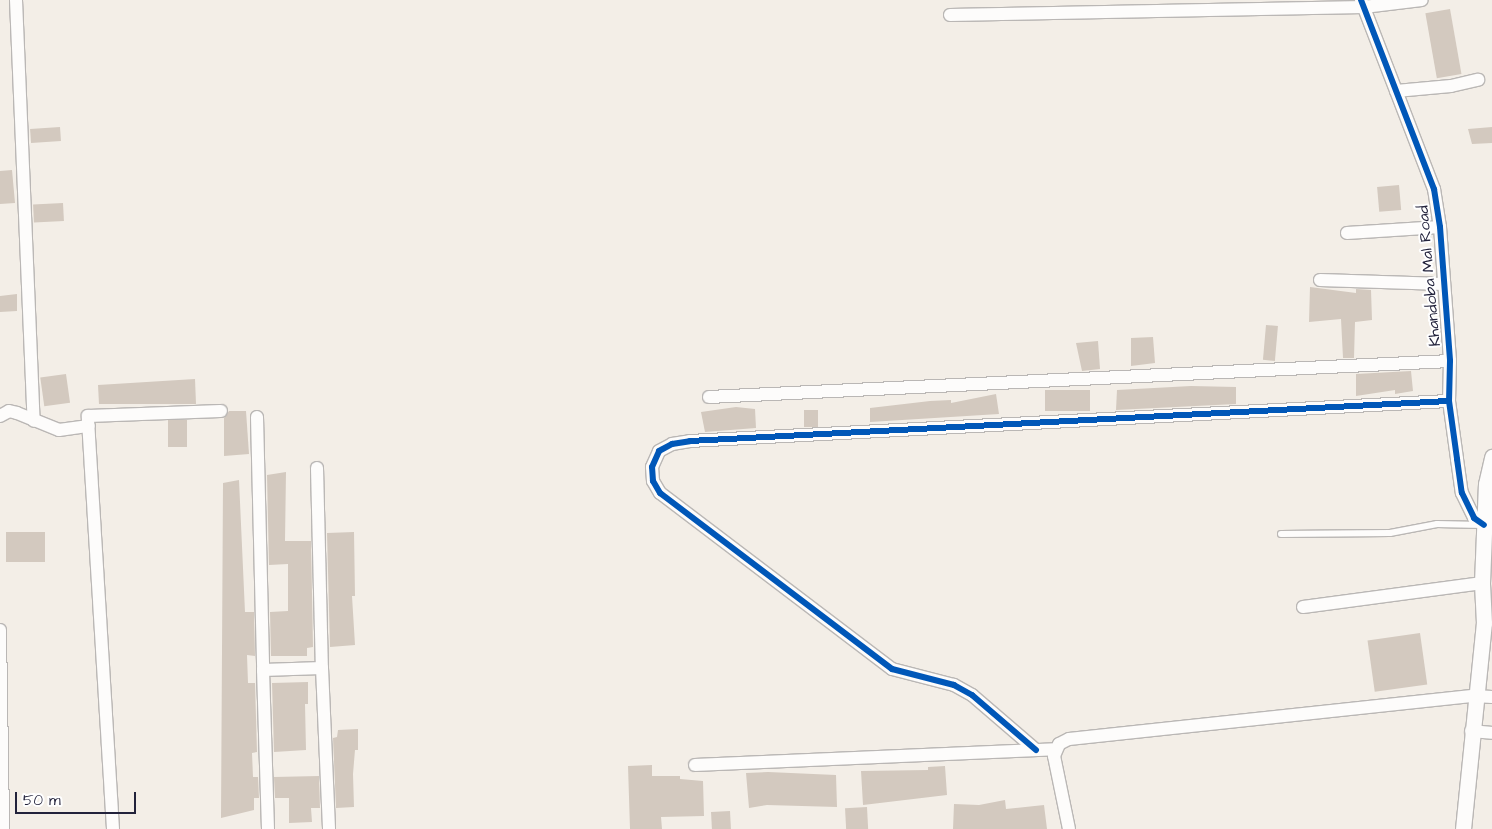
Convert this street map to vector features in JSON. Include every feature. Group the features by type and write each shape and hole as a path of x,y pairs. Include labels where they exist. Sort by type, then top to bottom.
{"street":[{"path":"16,0 34,421"},
{"path":"950,15 1363,4 1422,0"},
{"name":"Khandoba Mal Road","path":"1363,4 1427,167 1440,227 1450,361 1449,401 1462,493 1474,518 1484,525"},
{"path":"1396,92 1451,86 1478,80"},
{"path":"1348,232 1440,227"},
{"path":"1320,280 1443,284"},
{"path":"709,397 1450,361"},
{"path":"1036,750 972,695 954,685 892,669 660,493 653,481 652,467 659,451 672,444 690,441 1449,401"},
{"path":"113,829 88,416 221,411"},
{"path":"1,413 17,413 59,430 89,426"},
{"path":"257,417 268,829"},
{"path":"1463,829 1474,696 1484,623 1482,583 1488,551 1484,525 1486,484 1492,457"},
{"path":"317,468 322,668 329,829"},
{"path":"1303,607 1482,583"},
{"path":"0,630 3,829"},
{"path":"263,670 322,668"},
{"path":"695,765 1055,749 1069,739 1474,696 1492,697"},
{"path":"1471,731 1492,734"},
{"path":"1055,749 1069,829"}],"lane":[{"path":"1281,534 1390,533 1436,524 1484,525"}],"building":[{"path":"1450,9 1461,74 1437,78 1425,13"},
{"path":"60,127 61,141 31,143 30,129"},
{"path":"1492,127 1492,143 1472,144 1468,129"},
{"path":"12,170 15,203 0,204 0,171"},
{"path":"1399,185 1401,210 1379,212 1377,187"},
{"path":"63,203 64,221 34,223 33,205"},
{"path":"1310,287 1356,293 1356,289 1371,290 1372,320 1355,322 1354,358 1343,358 1341,319 1309,322"},
{"path":"17,294 17,311 0,312 0,296"},
{"path":"1266,325 1278,326 1275,361 1263,360"},
{"path":"1153,337 1155,363 1131,366 1131,338"},
{"path":"1098,341 1100,369 1082,371 1076,343"},
{"path":"1411,371 1413,391 1395,394 1395,390 1356,396 1356,374"},
{"path":"66,374 70,403 44,406 40,378"},
{"path":"195,379 196,404 99,404 98,385"},
{"path":"1191,386 1236,387 1236,404 1116,410 1117,390"},
{"path":"1045,390 1090,390 1090,411 1045,411"},
{"path":"996,394 999,414 870,422 870,408 930,401 951,400 951,403"},
{"path":"736,407 755,409 756,428 705,432 701,412"},
{"path":"804,410 818,410 818,427 804,427"},
{"path":"229,411 246,411 249,454 224,456 224,418"},
{"path":"168,420 187,420 187,447 168,447"},
{"path":"286,472 285,541 311,541 313,647 307,648 307,656 271,656 270,612 288,611 288,564 269,565 267,475"},
{"path":"239,480 245,612 254,612 255,656 247,655 248,683 255,683 257,752 252,753 253,777 258,777 259,798 254,798 254,810 221,818 223,483"},
{"path":"6,532 45,532 45,562 6,562"},
{"path":"354,532 355,596 352,596 355,645 330,647 327,533"},
{"path":"1420,633 1427,684 1375,692 1368,640"},
{"path":"308,682 308,704 305,704 306,750 274,752 272,683"},
{"path":"358,729 358,750 355,750 353,774 354,807 336,808 333,738 337,737 338,730"},
{"path":"652,765 652,776 680,776 680,779 703,781 704,816 661,817 662,829 630,829 628,766"},
{"path":"945,766 947,795 863,805 861,771 928,770 928,767"},
{"path":"746,773 836,775 837,807 767,805 749,808"},
{"path":"319,776 320,808 311,808 312,822 289,823 289,798 275,798 274,777"},
{"path":"1005,800 1006,809 1044,805 1047,829 953,829 954,804 979,805"},
{"path":"867,807 868,829 846,829 845,808"},
{"path":"730,811 731,829 712,829 711,812"}],"cycle path":[{"path":"1361,0 1434,189 1440,227 1450,361 1449,401 1462,493 1474,518 1484,525"},
{"path":"1036,750 972,695 954,685 892,669 660,493 653,481 652,467 659,451 672,444 690,441 1449,401"}]}
